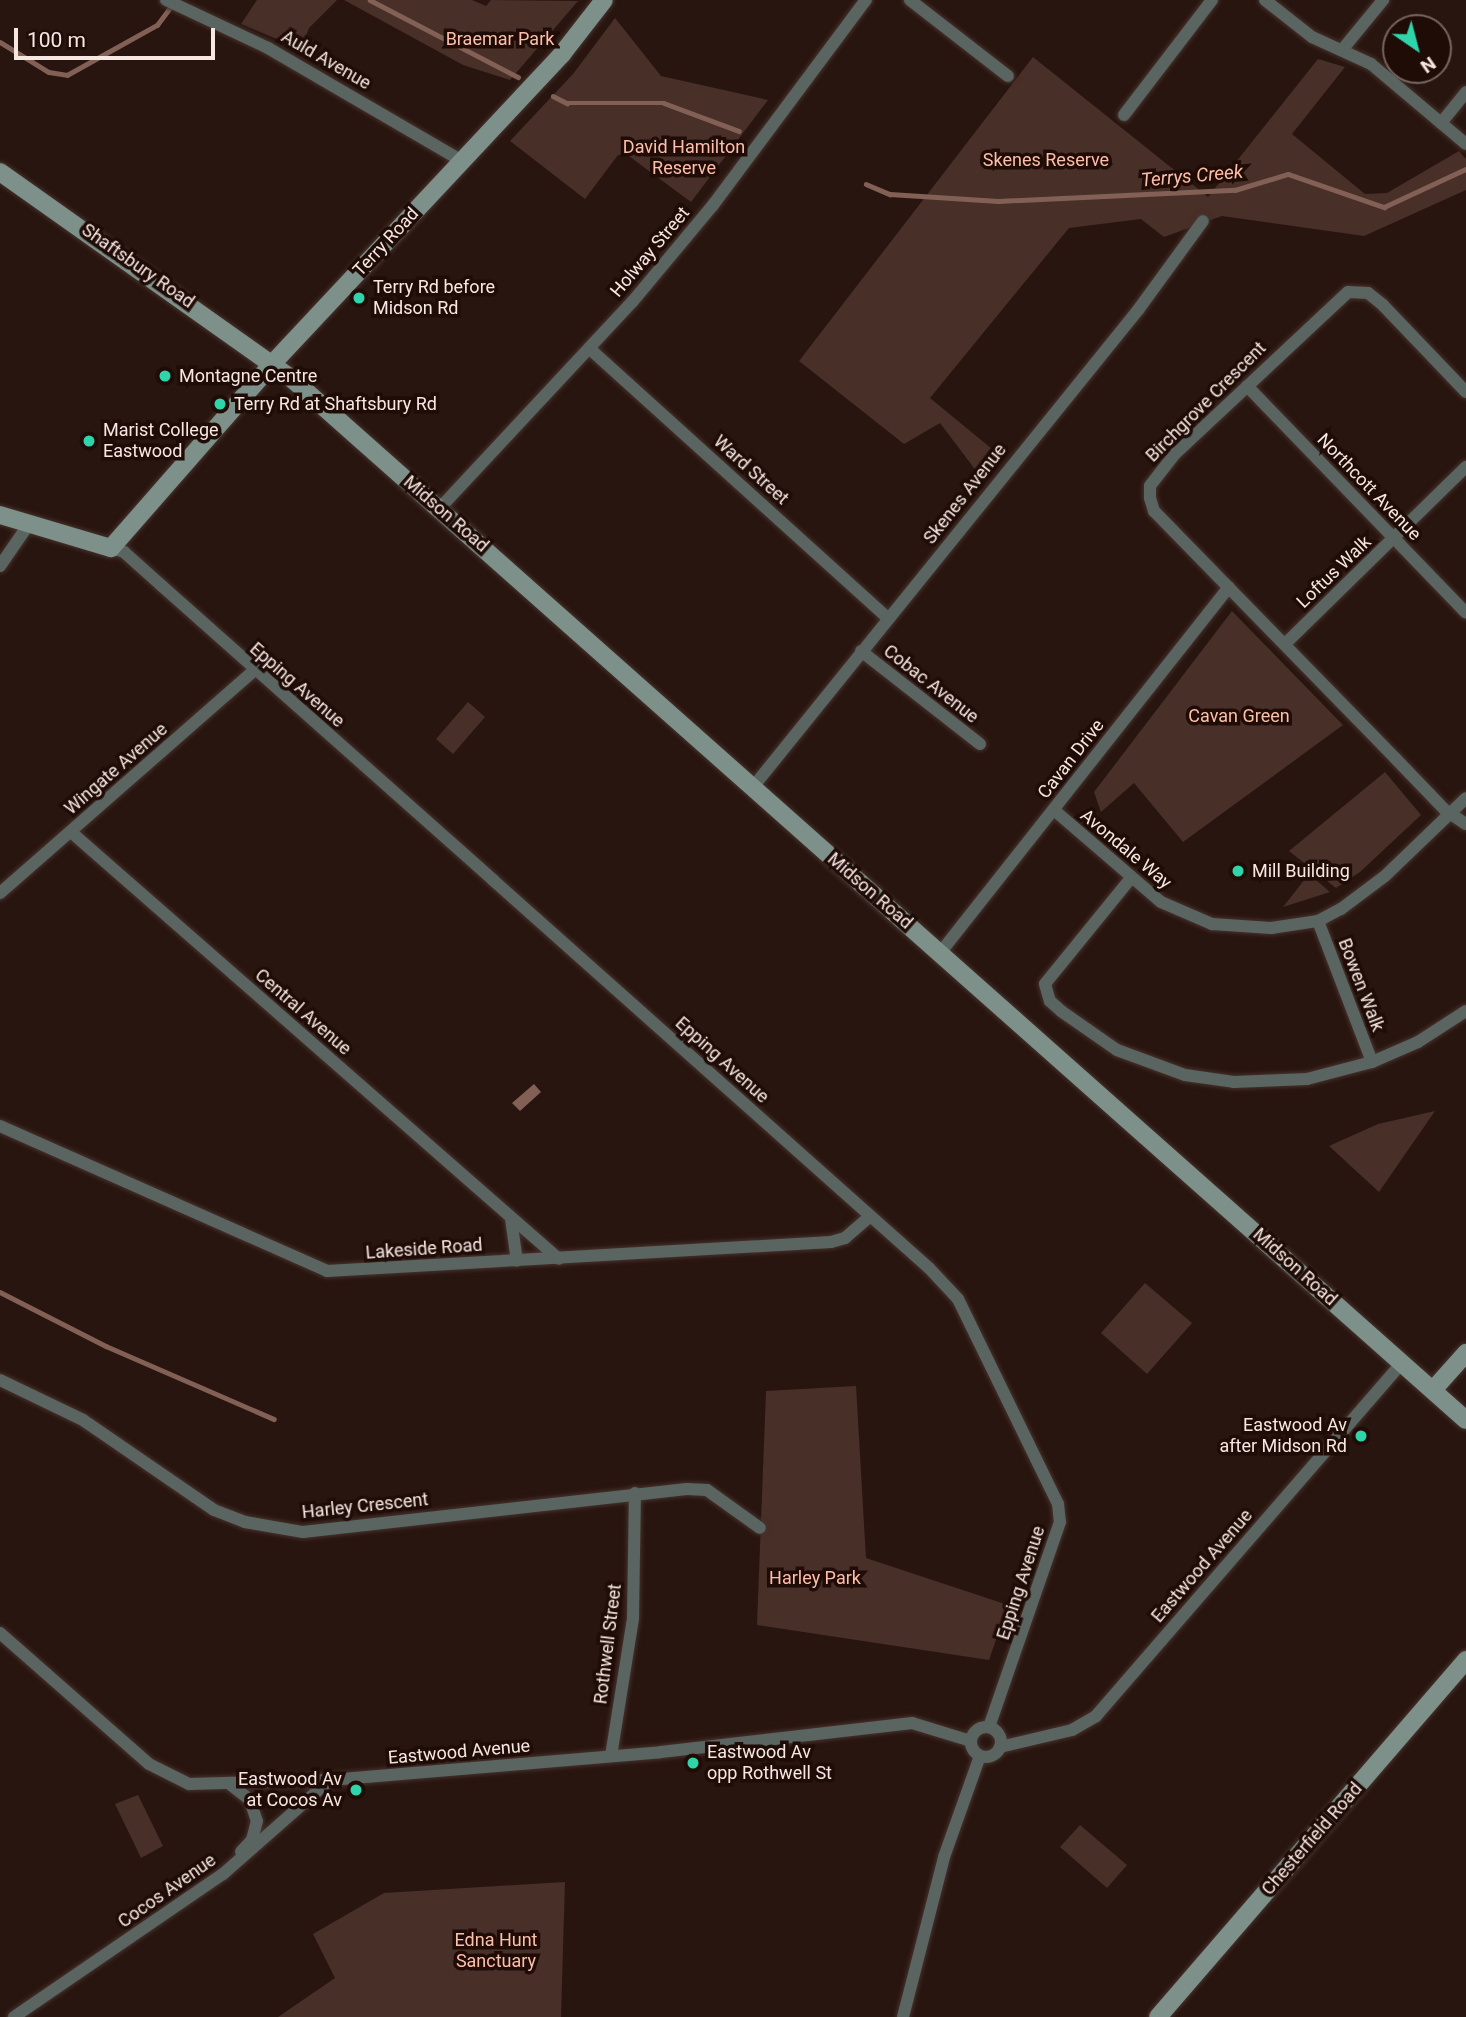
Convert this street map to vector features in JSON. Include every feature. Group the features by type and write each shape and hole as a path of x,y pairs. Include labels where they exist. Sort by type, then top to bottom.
{"street":[{"name":"Auld Avenue","path":"166,0 268,48 462,161"},
{"name":"Terry Road","path":"111,548 273,363 562,54 604,0"},
{"name":"Holway Street","path":"439,509 590,349 713,205 866,0"},
{"path":"910,0 1008,76"},
{"path":"1124,115 1212,0"},
{"path":"1265,0 1312,37 1371,64 1466,144"},
{"path":"1342,50 1382,0"},
{"path":"1441,123 1466,92"},
{"name":"Shaftsbury Road","path":"0,172 273,363"},
{"name":"Skenes Avenue","path":"753,787 1138,310 1203,221"},
{"name":"Birchgrove Crescent","path":"1466,392 1383,305 1368,293 1348,292 1174,455 1150,486 1154,511 1451,813 1466,824"},
{"name":"Ward Street","path":"590,349 888,618"},
{"name":"Midson Road","path":"273,363 1466,1420"},
{"name":"Northcott Avenue","path":"1247,386 1466,613"},
{"name":"Loftus Walk","path":"1286,643 1466,467"},
{"path":"0,516 111,548"},
{"path":"0,566 29,524"},
{"name":"Epping Avenue","path":"111,548 124,552 254,671 870,1216 958,1299 1058,1504 1060,1522 989,1727"},
{"name":"Cavan Drive","path":"940,953 1229,587"},
{"name":"Cobac Avenue","path":"861,651 980,744"},
{"name":"Wingate Avenue","path":"0,893 254,671"},
{"name":"Avondale Way","path":"1054,810 1161,902 1212,923 1271,928 1318,921 1385,876 1466,798"},
{"name":"Central Avenue","path":"71,832 559,1259"},
{"path":"1131,878 1045,984 1050,1001 1086,1030 1117,1050 1185,1075 1234,1082 1307,1079 1372,1062 1418,1042 1466,1011"},
{"name":"Bowen Walk","path":"1318,921 1372,1062"},
{"name":"Lakeside Road","path":"0,1126 327,1271 831,1242 845,1238 870,1216"},
{"path":"511,1219 517,1261"},
{"path":"1433,1390 1466,1353"},
{"name":"Eastwood Avenue","path":"1000,1747 1072,1730 1096,1716 1402,1363"},
{"name":"Harley Crescent","path":"0,1380 83,1420 228,1518 289,1531 635,1493 707,1490 760,1528"},
{"name":"Rothwell Street","path":"611,1756 633,1618 635,1493"},
{"name":"Eastwood Avenue","path":"0,1633 162,1774 189,1784 330,1780 611,1756 912,1723 971,1741"},
{"name":"Chesterfield Road","path":"1158,2017 1466,1660"},
{"path":"989,1727 998,1732 1000,1747 994,1754 980,1756 971,1741 976,1730 989,1727"},
{"path":"904,2017 944,1857 980,1756"},
{"name":"Cocos Avenue","path":"13,2017 223,1874 330,1780"},
{"path":"222,1784 243,1791 257,1821 252,1840 223,1874"}],"green space":[{"path":"257,0 337,0 309,28 301,49 241,24"},
{"name":"Braemar Park","path":"344,0 472,0 486,6 491,0 578,1 510,80 463,65"},
{"name":"David Hamilton Reserve","path":"615,18 661,76 768,100 691,202 626,154 618,155 585,199 510,141 573,74"},
{"name":"Skenes Reserve","path":"1033,57 1208,197 1318,59 1345,67 1292,134 1365,194 1387,193 1459,151 1466,159 1466,190 1364,236 1222,216 1164,237 1141,219 1069,228 930,398 1003,458 983,480 940,423 904,444 799,361"},
{"name":"Cavan Green","path":"1232,611 1343,725 1183,842 1134,783 1101,812 1094,792"},
{"path":"468,702 485,717 453,754 436,739"},
{"path":"1385,772 1421,815 1360,872 1336,888 1289,851"},
{"path":"1309,874 1330,892 1283,907"},
{"path":"1435,1111 1379,1192 1329,1146 1378,1124"},
{"path":"1145,1283 1192,1323 1147,1374 1101,1333"},
{"name":"Harley Park","path":"856,1386 866,1558 1008,1605 989,1660 757,1625 766,1391"},
{"path":"138,1795 163,1846 141,1858 115,1804"},
{"path":"1080,1825 1127,1865 1107,1888 1060,1847"},
{"name":"Edna Hunt Sanctuary","path":"565,1882 561,2017 278,2017 335,1978 313,1934 384,1893"}],"shaded area":[{"path":"534,1084 541,1092 520,1111 512,1103"}],"waterway":[{"name":"Terrys Creek","path":"370,0 518,77"},
{"name":"Terrys Creek","path":"0,42 49,72 67,75 157,25 169,9"},
{"name":"Terrys Creek","path":"553,96 567,103 664,103 739,131"},
{"name":"Terrys Creek","path":"866,184 890,194 998,201 1235,190 1288,174 1384,207 1466,169"},
{"path":"0,1292 106,1346 274,1419"}],"place":[{"name":"Terry Rd before Midson Rd","path":"359,298"},
{"name":"Montagne Centre","path":"165,376"},
{"name":"Terry Rd at Shaftsbury Rd","path":"220,404"},
{"name":"Marist College Eastwood","path":"89,441"},
{"name":"Mill Building","path":"1238,871"},
{"name":"Eastwood Av after Midson Rd","path":"1361,1436"},
{"name":"Eastwood Av opp Rothwell St","path":"693,1763"},
{"name":"Eastwood Av at Cocos Av","path":"356,1790"}]}
